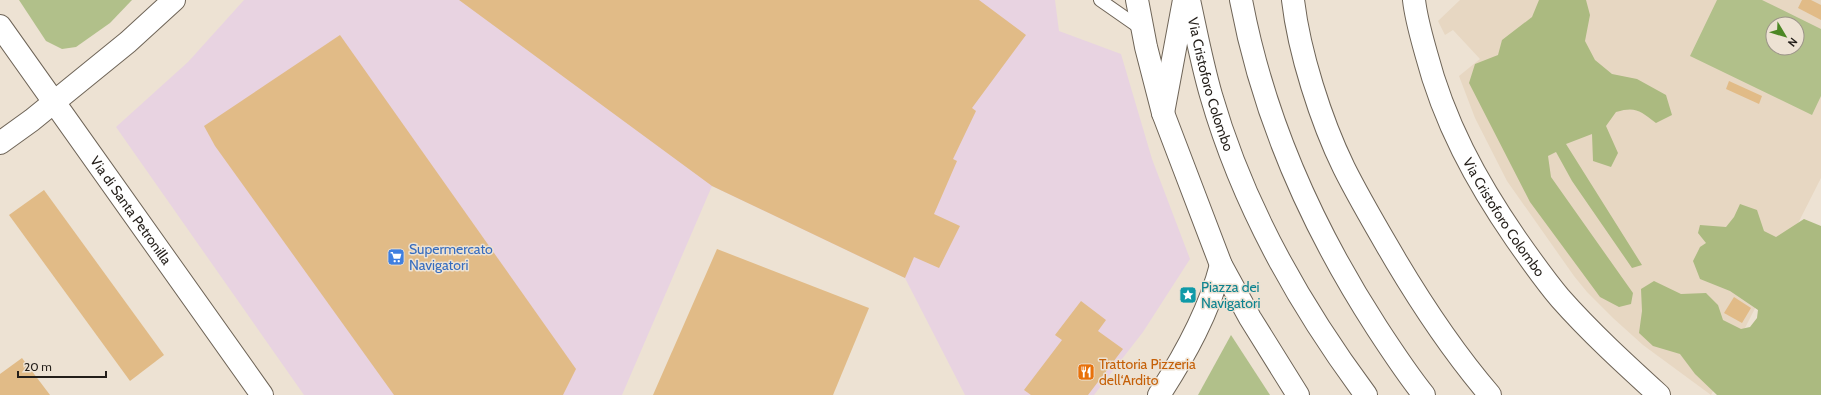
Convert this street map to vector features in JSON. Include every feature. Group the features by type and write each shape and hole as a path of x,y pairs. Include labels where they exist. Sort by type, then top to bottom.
{"main road":[{"path":"0,143 53,103 148,26 174,0"},
{"path":"1137,0 1163,113 1221,265 1250,318 1298,395"},
{"path":"1163,113 1184,0"},
{"name":"Via Cristoforo Colombo","path":"1189,0 1211,96 1225,139 1248,196 1269,239 1304,303 1328,342 1366,395"},
{"path":"1242,0 1265,94 1282,144 1300,186 1343,272 1405,370 1424,395"},
{"path":"1293,0 1303,50 1316,96 1344,168 1419,299 1445,339 1490,395"},
{"name":"Via Cristoforo Colombo","path":"1414,0 1416,16 1429,66 1444,112 1460,148 1490,200 1538,270 1560,298 1618,357 1659,395"},
{"name":"Via di Santa Petronilla","path":"0,26 53,103 262,395"},
{"path":"1159,395 1184,355 1206,311 1221,265"}],"lane":[{"path":"1100,0 1143,31"}],"shaded area":[{"path":"244,0 1055,0 1059,31 1121,54 1152,159 1190,259 1143,332 1094,395 965,395 905,278 712,186 622,395 304,395 116,127 188,62"},
{"path":"1460,0 1821,0 1821,178 1711,395 1643,345 1587,292 1574,276 1507,181 1475,118 1459,76 1480,59 1453,30 1445,35 1438,21"}],"green space":[{"path":"19,0 132,0 110,23 76,47 62,49 46,41"},
{"path":"1539,0 1586,0 1590,15 1585,41 1595,60 1612,74 1637,79 1666,95 1672,115 1656,123 1638,111 1623,110 1616,112 1606,126 1618,153 1611,167 1593,161 1592,134 1566,144 1642,265 1632,268 1572,181 1556,152 1548,156 1551,177 1633,293 1631,304 1619,307 1600,297 1530,202 1469,83 1475,64 1498,55 1502,40 1532,17"},
{"path":"1717,0 1762,0 1795,16 1765,16 1765,56 1805,56 1805,21 1821,29 1821,96 1812,115 1690,56"},
{"path":"1740,204 1757,210 1764,231 1776,237 1804,219 1821,226 1821,395 1717,395 1695,374 1680,354 1653,346 1639,333 1642,311 1641,289 1654,281 1681,294 1706,293 1718,305 1723,320 1741,329 1750,327 1757,318 1758,310 1730,291 1700,279 1693,261 1700,247 1706,243 1698,233 1700,225 1726,227 1734,217"},
{"path":"1231,335 1270,395 1198,395"}],"building":[{"path":"459,0 979,0 1026,35 972,108 976,111 953,159 957,161 934,214 960,226 939,268 914,257 905,278 712,186"},
{"path":"1802,0 1811,0 1821,5 1821,20 1798,8"},
{"name":"Supermercato Navigatori","path":"340,35 576,369 563,395 394,395 215,146 204,126"},
{"path":"1729,81 1762,96 1759,104 1726,89"},
{"path":"44,190 164,355 130,381 9,215"},
{"path":"717,249 869,308 833,395 653,395"},
{"path":"1734,297 1751,308 1742,323 1724,313"},
{"path":"1081,301 1106,320 1098,331 1123,349 1088,395 1031,395 1024,390 1062,340 1055,335"},
{"path":"22,358 50,395 0,395 0,374"}],"place":[{"name":"Supermercato Navigatori","path":"396,257"},
{"name":"Piazza dei Navigatori","path":"1188,295"},
{"name":"Trattoria Pizzeria dell‘Ardito","path":"1086,372"}]}
